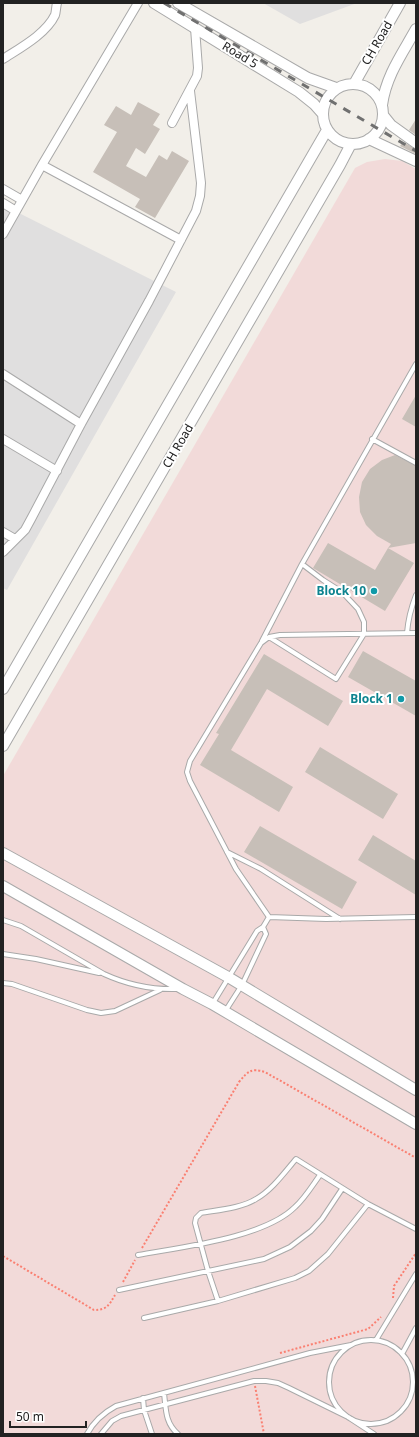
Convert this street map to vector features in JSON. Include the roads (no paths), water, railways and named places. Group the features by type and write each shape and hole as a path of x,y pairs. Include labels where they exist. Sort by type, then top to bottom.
{"street":[{"path":"4,56 23,46 47,27 55,14 57,3"},
{"path":"3,234 138,3"},
{"name":"Road 5","path":"154,3 300,92 322,113"},
{"name":"Road 5","path":"178,3 308,78 336,88"},
{"name":"CH Road","path":"354,84 400,3"},
{"path":"172,123 197,76 198,68 195,28"},
{"path":"416,29 392,71 384,90 382,110 379,128 369,139 361,143 351,144 342,142 334,137 328,130 322,113 324,103 336,88 345,85 363,85 372,90 378,97 382,110 391,125 416,143"},
{"path":"3,552 25,530 81,424 182,240 196,211 200,196 201,183 190,91"},
{"path":"3,689 328,130"},
{"path":"369,139 416,161"},
{"name":"CH Road","path":"3,746 351,144"},
{"path":"42,165 182,240"},
{"path":"3,189 22,200"},
{"path":"3,203 16,211"},
{"path":"3,374 81,424"},
{"path":"3,438 57,471"},
{"path":"3,532 15,539"},
{"path":"3,853 242,985 416,1090"},
{"path":"3,886 225,1011 416,1124"}],"lane":[{"path":"269,917 236,869 190,781 187,772 190,761 261,643 302,564 416,364"},
{"path":"372,439 416,463"},
{"path":"269,637 336,679 364,634 364,622 358,609 342,592 302,564"},
{"path":"407,633 408,622 416,595"},
{"path":"261,643 269,637 280,634 416,633"},
{"path":"227,851 261,869 340,919"},
{"path":"269,917 340,919 416,917"},
{"path":"212,1004 257,930 263,928 269,917"},
{"path":"3,920 21,926 104,974"},
{"path":"225,1011 242,985 266,934 263,928"},
{"path":"3,954 36,959 104,974 135,986 160,989 183,988"},
{"path":"3,983 12,984 87,1010 101,1013 115,1011 160,989"},
{"path":"218,1301 195,1223 196,1218 201,1213 255,1200 267,1192 296,1159 342,1189 416,1229"},
{"path":"138,1255 201,1244 249,1232 274,1222 295,1207 320,1175"},
{"path":"119,1290 264,1259 290,1247 311,1231 322,1219 342,1189"},
{"path":"144,1318 218,1301 295,1278 309,1270 328,1254 368,1204"},
{"path":"376,1340 416,1274"},
{"path":"402,1354 416,1328"},
{"path":"87,1434 97,1419 106,1411 116,1406 310,1353 351,1345 363,1341 376,1340 390,1345 402,1354 410,1365 416,1388"},
{"path":"351,1345 340,1354 332,1366 329,1380 331,1394 337,1407 348,1417 374,1434"},
{"path":"101,1434 112,1421 121,1416 165,1406 254,1381 278,1383 348,1417 360,1422 374,1424 387,1421 398,1414 407,1404 412,1391 413,1378"},
{"path":"164,1393 167,1419 170,1426 178,1434"},
{"path":"143,1398 144,1410 152,1434"}],"railway":[{"path":"164,3 416,151"}],"place":[{"name":"Block 10","path":"374,591"},
{"name":"Block 1","path":"401,699"}]}
